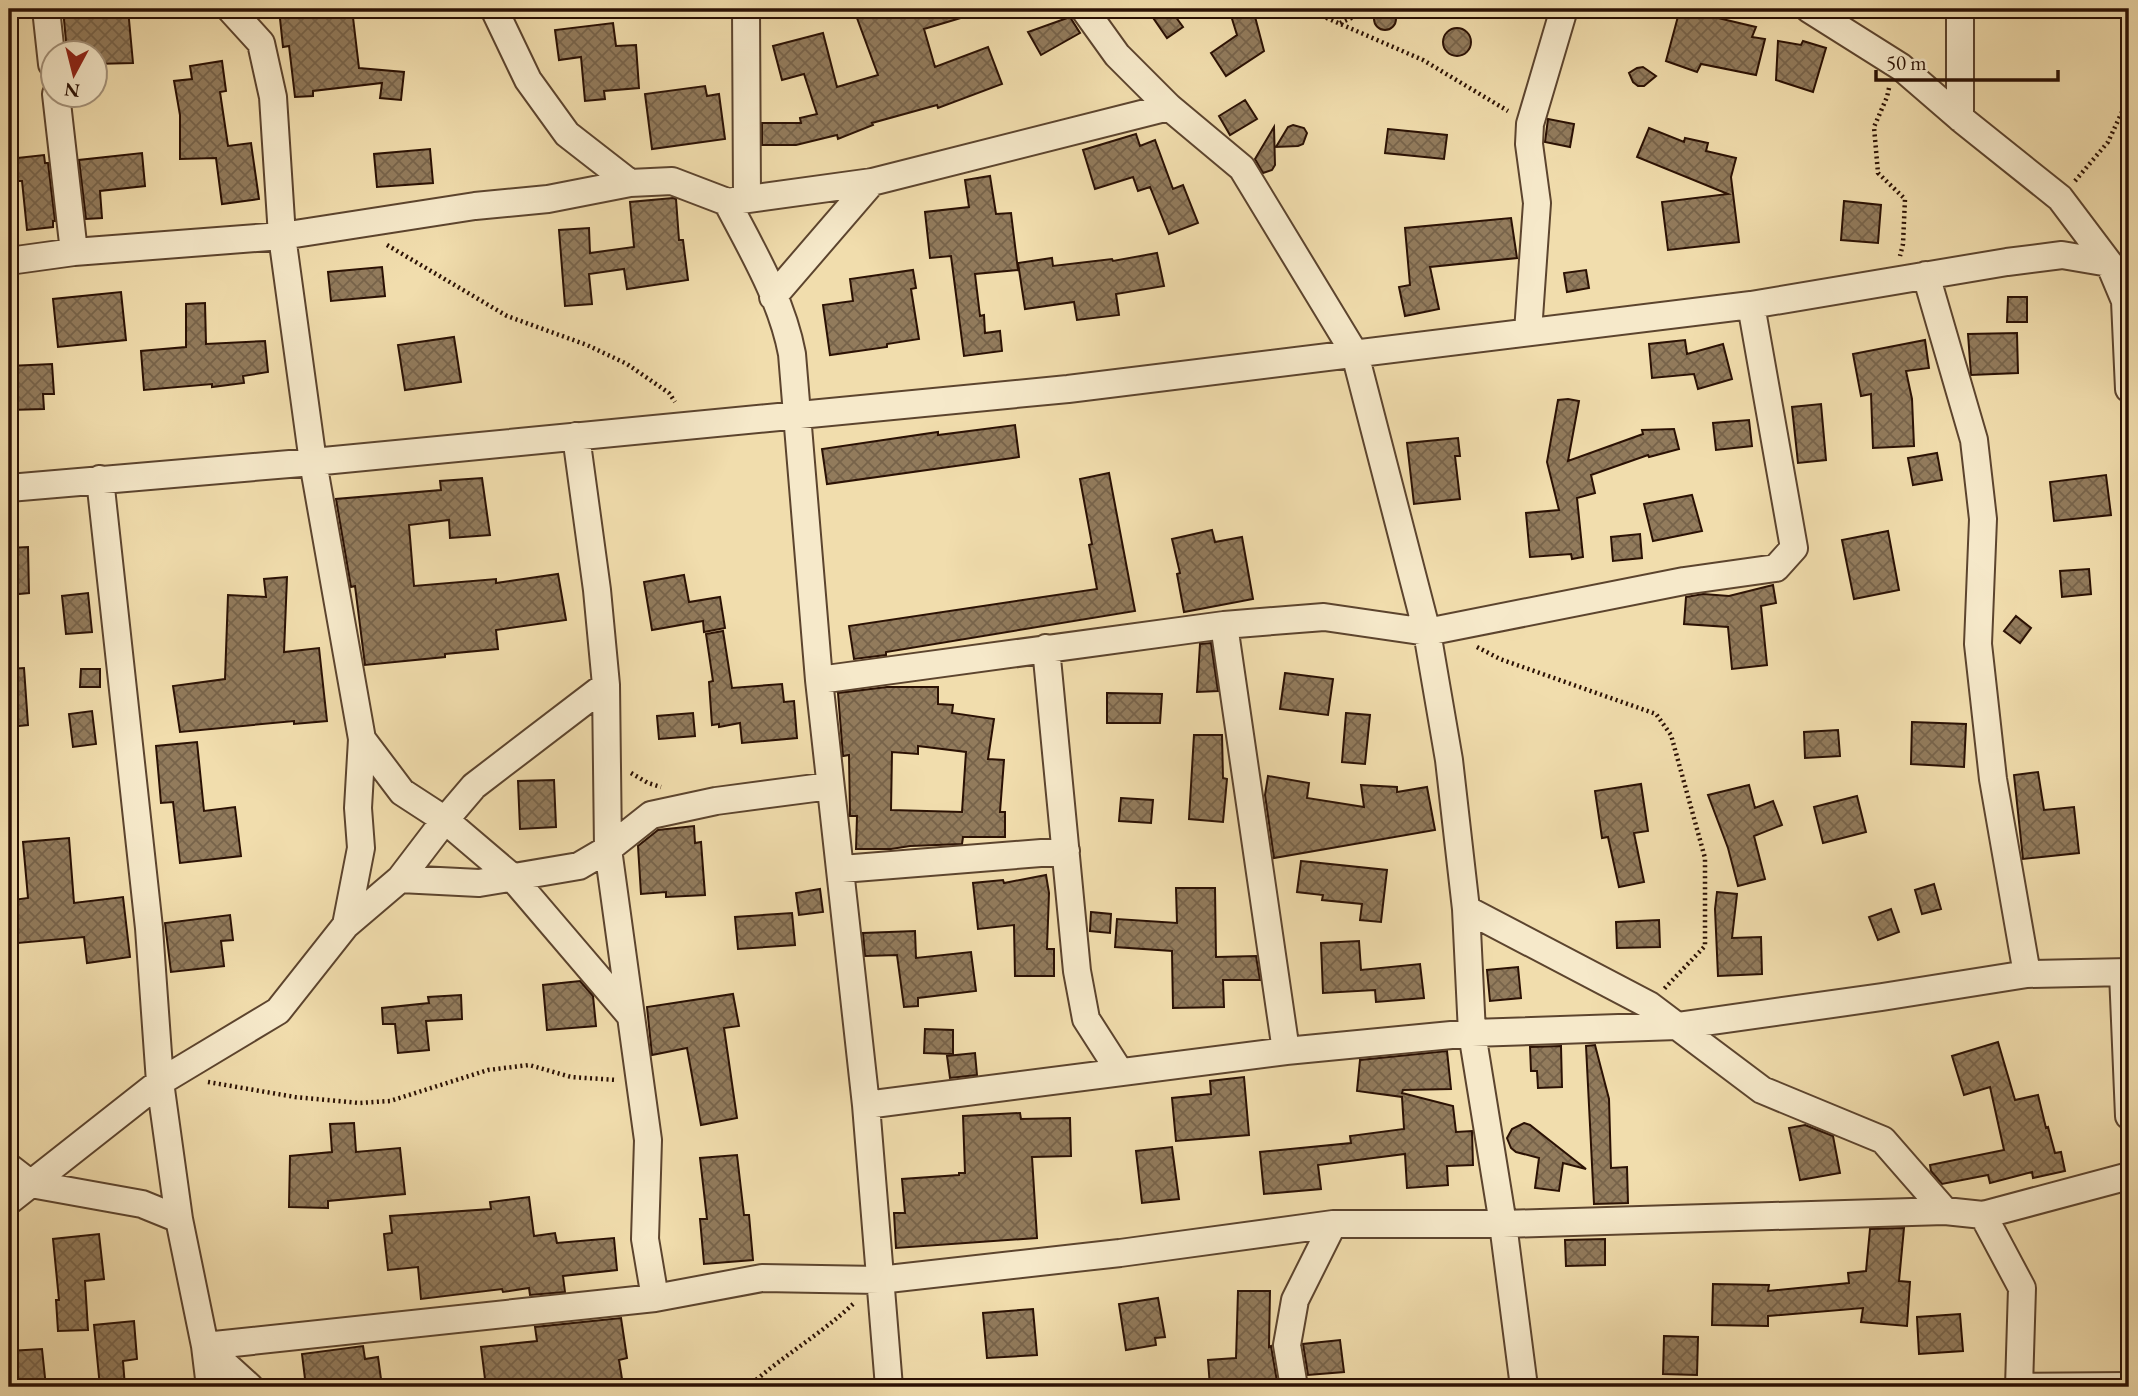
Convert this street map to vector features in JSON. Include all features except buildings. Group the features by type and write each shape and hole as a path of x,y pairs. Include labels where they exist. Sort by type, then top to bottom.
{"street":[{"path":"46,9 49,38"},
{"path":"230,9 261,43 273,97 282,236 313,462 362,739 358,808 361,848 346,925"},
{"path":"494,9 528,80 567,134 630,183"},
{"path":"746,9 737,200 761,267 788,328 799,414 830,786 842,869 866,1105 889,1387"},
{"path":"1084,9 1117,55 1169,107 1242,169 1355,354 1435,631 1466,909 1472,1033 1503,1224 1524,1387"},
{"path":"1528,332 1537,203 1529,144 1530,124 1564,9"},
{"path":"1809,9 1901,66 1960,118 2060,198 2109,263 2125,301 2129,389"},
{"path":"1960,9 1960,118"},
{"path":"9,261 74,252 282,236 475,206 548,199 630,183 672,181 737,200 872,182 1169,107"},
{"path":"58,108 74,252"},
{"path":"773,296 872,182"},
{"path":"9,488 313,462 1068,389 1751,305 2062,255 2109,263"},
{"path":"1926,275 1974,440 1983,519 1978,644 1993,779 2027,974"},
{"path":"820,680 1224,625 1324,617 1435,631 1684,582 1776,568 1794,548 1751,305"},
{"path":"576,436 597,590 606,685 608,849 648,1140 645,1238 655,1298"},
{"path":"100,479 179,1219 205,1346 210,1387"},
{"path":"1224,625 1286,1051"},
{"path":"1046,648 1077,971 1086,1019 1120,1072"},
{"path":"9,1201 165,1079 278,1012 346,925 400,879 474,786 606,685"},
{"path":"362,739 402,792 445,820 512,877 629,1014"},
{"path":"400,879 479,883 579,866 608,849 651,815 716,801 830,786"},
{"path":"842,869 1066,851"},
{"path":"1466,909 1649,1005 1762,1090 1882,1140 1945,1211"},
{"path":"866,1105 1286,1051 1472,1033 1677,1026 1882,998 2027,974 2126,973 2129,1116"},
{"path":"9,1167 31,1184 142,1204 179,1219"},
{"path":"205,1346 655,1298 762,1278 879,1280 1120,1253 1333,1224 1503,1224 1945,1211 1983,1215 2129,1176"},
{"path":"1983,1215 2022,1288 2019,1387 2129,1386"},
{"path":"1294,1387 1287,1346 1295,1300 1333,1224"},
{"path":"205,1346 250,1387"}],"path":[{"path":"1306,9 1423,60 1530,124"},
{"path":"1339,24 1372,9"},
{"path":"1901,66 1891,69 1887,97 1874,127 1878,173 1905,199 1903,244 1898,264 1926,275"},
{"path":"2060,198 2108,142 2129,97"},
{"path":"358,224 390,247 508,316 587,345 627,364 669,393 692,425"},
{"path":"1435,631 1500,659 1656,714 1671,735 1705,858 1705,946 1649,1005"},
{"path":"165,1079 359,1103 390,1101 488,1070 529,1065 571,1077 639,1081"},
{"path":"748,1387 767,1370 829,1327 879,1280"}]}
